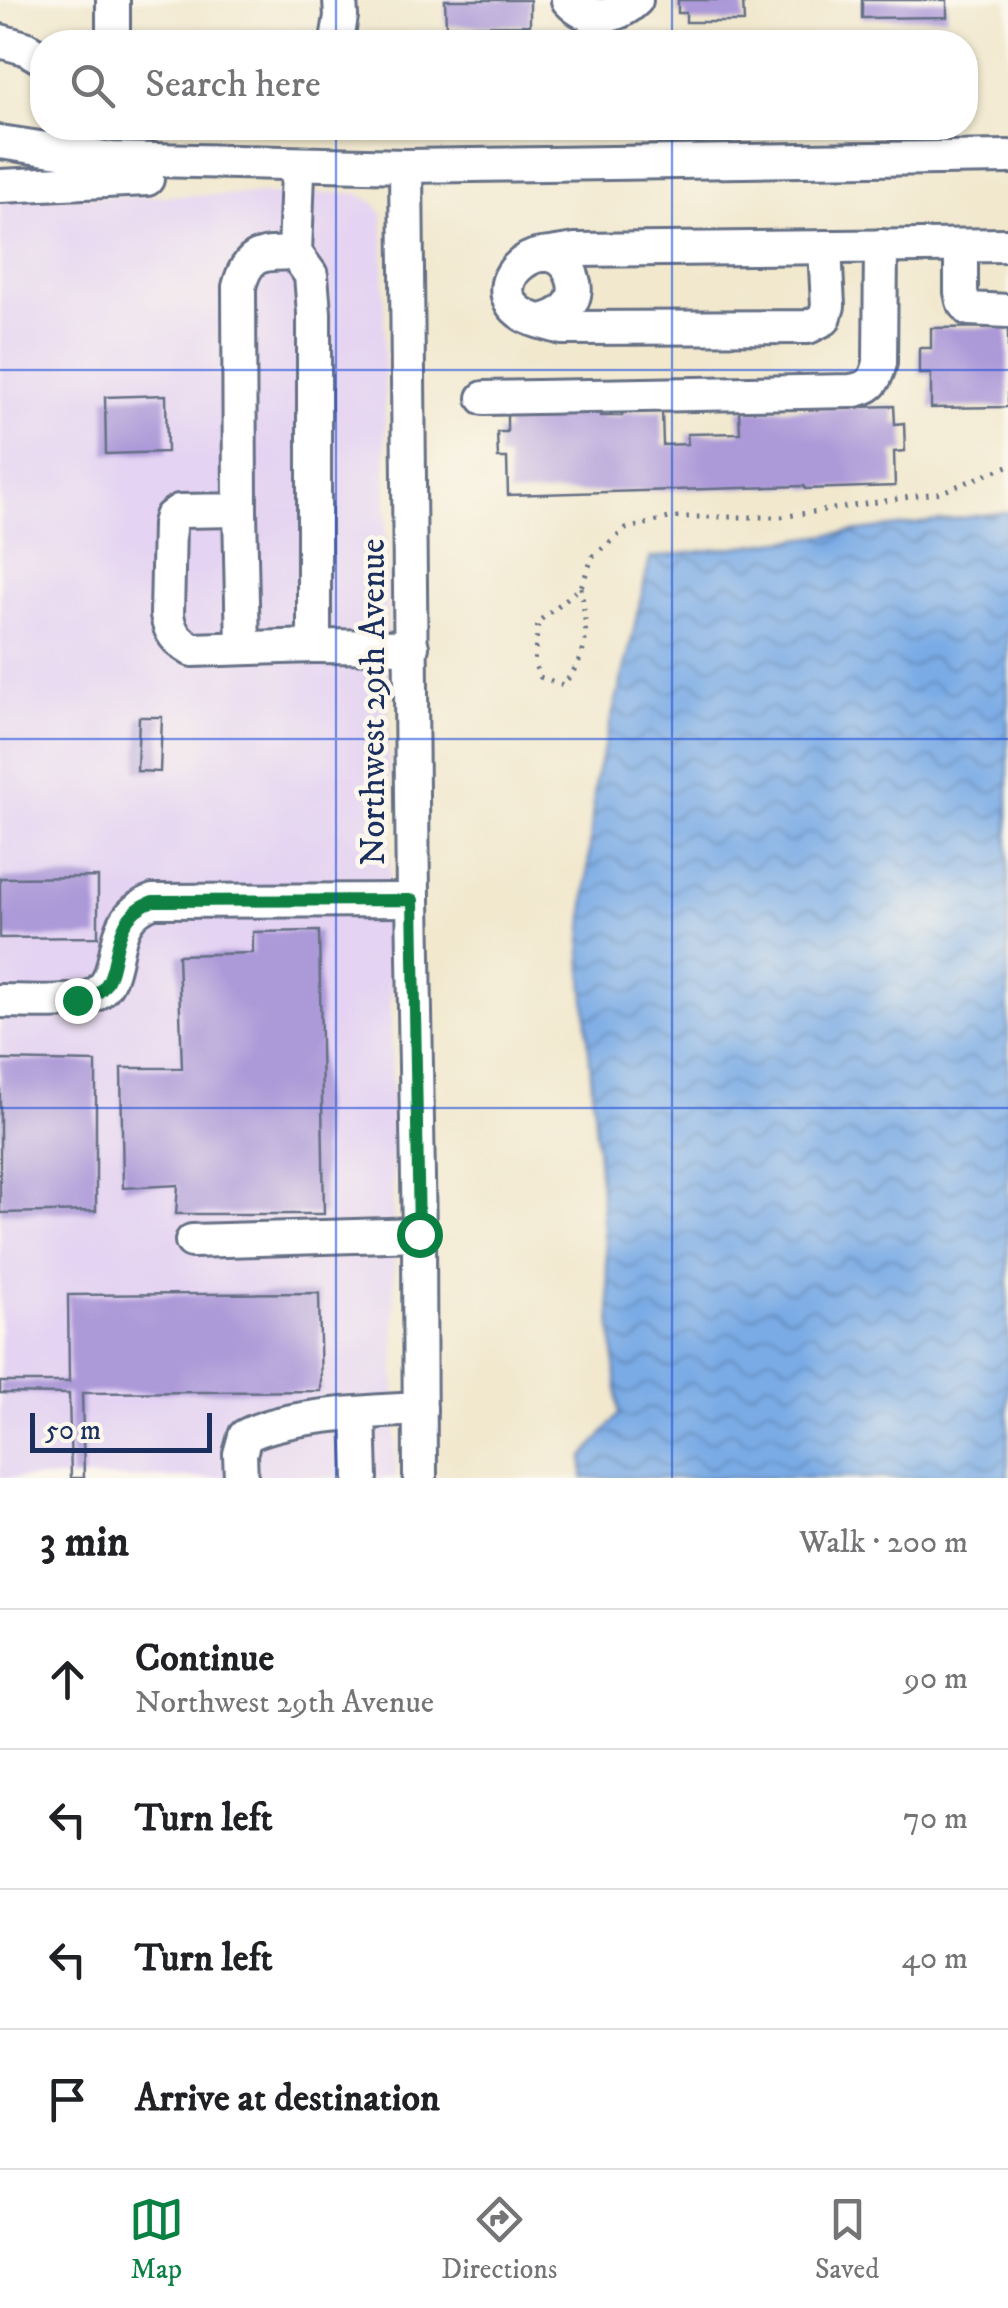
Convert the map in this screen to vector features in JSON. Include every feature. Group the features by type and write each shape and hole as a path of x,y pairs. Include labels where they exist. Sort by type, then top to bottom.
{"street":[{"path":"113,0 113,30"},
{"path":"339,30 340,0"},
{"path":"568,0 586,14 600,17 626,10 636,0"},
{"path":"0,41 30,50"},
{"path":"0,63 30,59"},
{"path":"0,142 112,159 406,166 1008,157"},
{"path":"0,186 406,166"},
{"name":"Northwest 29th Avenue","path":"406,166 420,1478"},
{"path":"298,172 295,253 311,275 314,313 314,646"},
{"path":"825,247 828,306 824,319 808,326 562,328 526,317 516,309 508,285 512,273 531,256 575,250 881,246 1008,245"},
{"path":"484,398 831,392 868,388 876,379 880,362 881,246"},
{"path":"960,246 963,302 969,309 1008,311"},
{"path":"243,648 239,286 250,260 295,253"},
{"path":"539,321 564,313 575,290 567,266 544,254"},
{"path":"240,510 179,512 168,524 167,614 169,630 178,642 192,650 412,646"},
{"path":"0,1001 77,1000 92,996 104,987 127,919 153,901 413,900"},
{"path":"192,1241 419,1234"},
{"path":"242,1478 240,1454 245,1436 264,1426 420,1409"},
{"path":"360,1413 361,1478"}],"path":[{"path":"581,587 585,647 564,684 540,677 534,663 538,622 570,599 581,587 593,556 626,529 673,517 781,517 942,492 1008,466"}],"shaded area":[{"path":"357,193 374,203 383,215 396,1478 0,1478 0,198"}],"water":[{"path":"1008,512 1008,1478 583,1478 583,1458 619,1414 581,953 595,782 650,558"}],"building":[{"path":"445,0 530,0 530,25 446,26"},
{"path":"678,0 743,0 744,22 686,22 686,13 678,13"},
{"path":"862,0 947,0 947,17 862,18"},
{"path":"1008,327 1008,407 931,408 931,374 919,374 919,348 931,348 931,328"},
{"path":"166,395 167,452 106,454 105,397"},
{"path":"894,406 895,424 904,423 905,451 894,452 895,486 508,495 507,458 498,458 497,432 507,432 507,413 600,410 600,416 622,416 622,412 662,411 663,445 688,444 687,434 740,433 739,410"},
{"path":"139,717 162,717 160,772 137,771"},
{"path":"98,877 98,937 0,938 0,878"},
{"path":"319,931 324,1214 176,1214 178,1185 123,1188 121,1068 182,1068 178,955 253,953 253,932"},
{"path":"0,1060 96,1062 96,1211 0,1213"},
{"path":"319,1293 321,1391 82,1393 84,1478 71,1478 69,1394 0,1393 0,1382 69,1382 68,1295"}],"route":[{"path":"77,1000 104,987 127,919 153,901 413,900 419,1234"}]}
